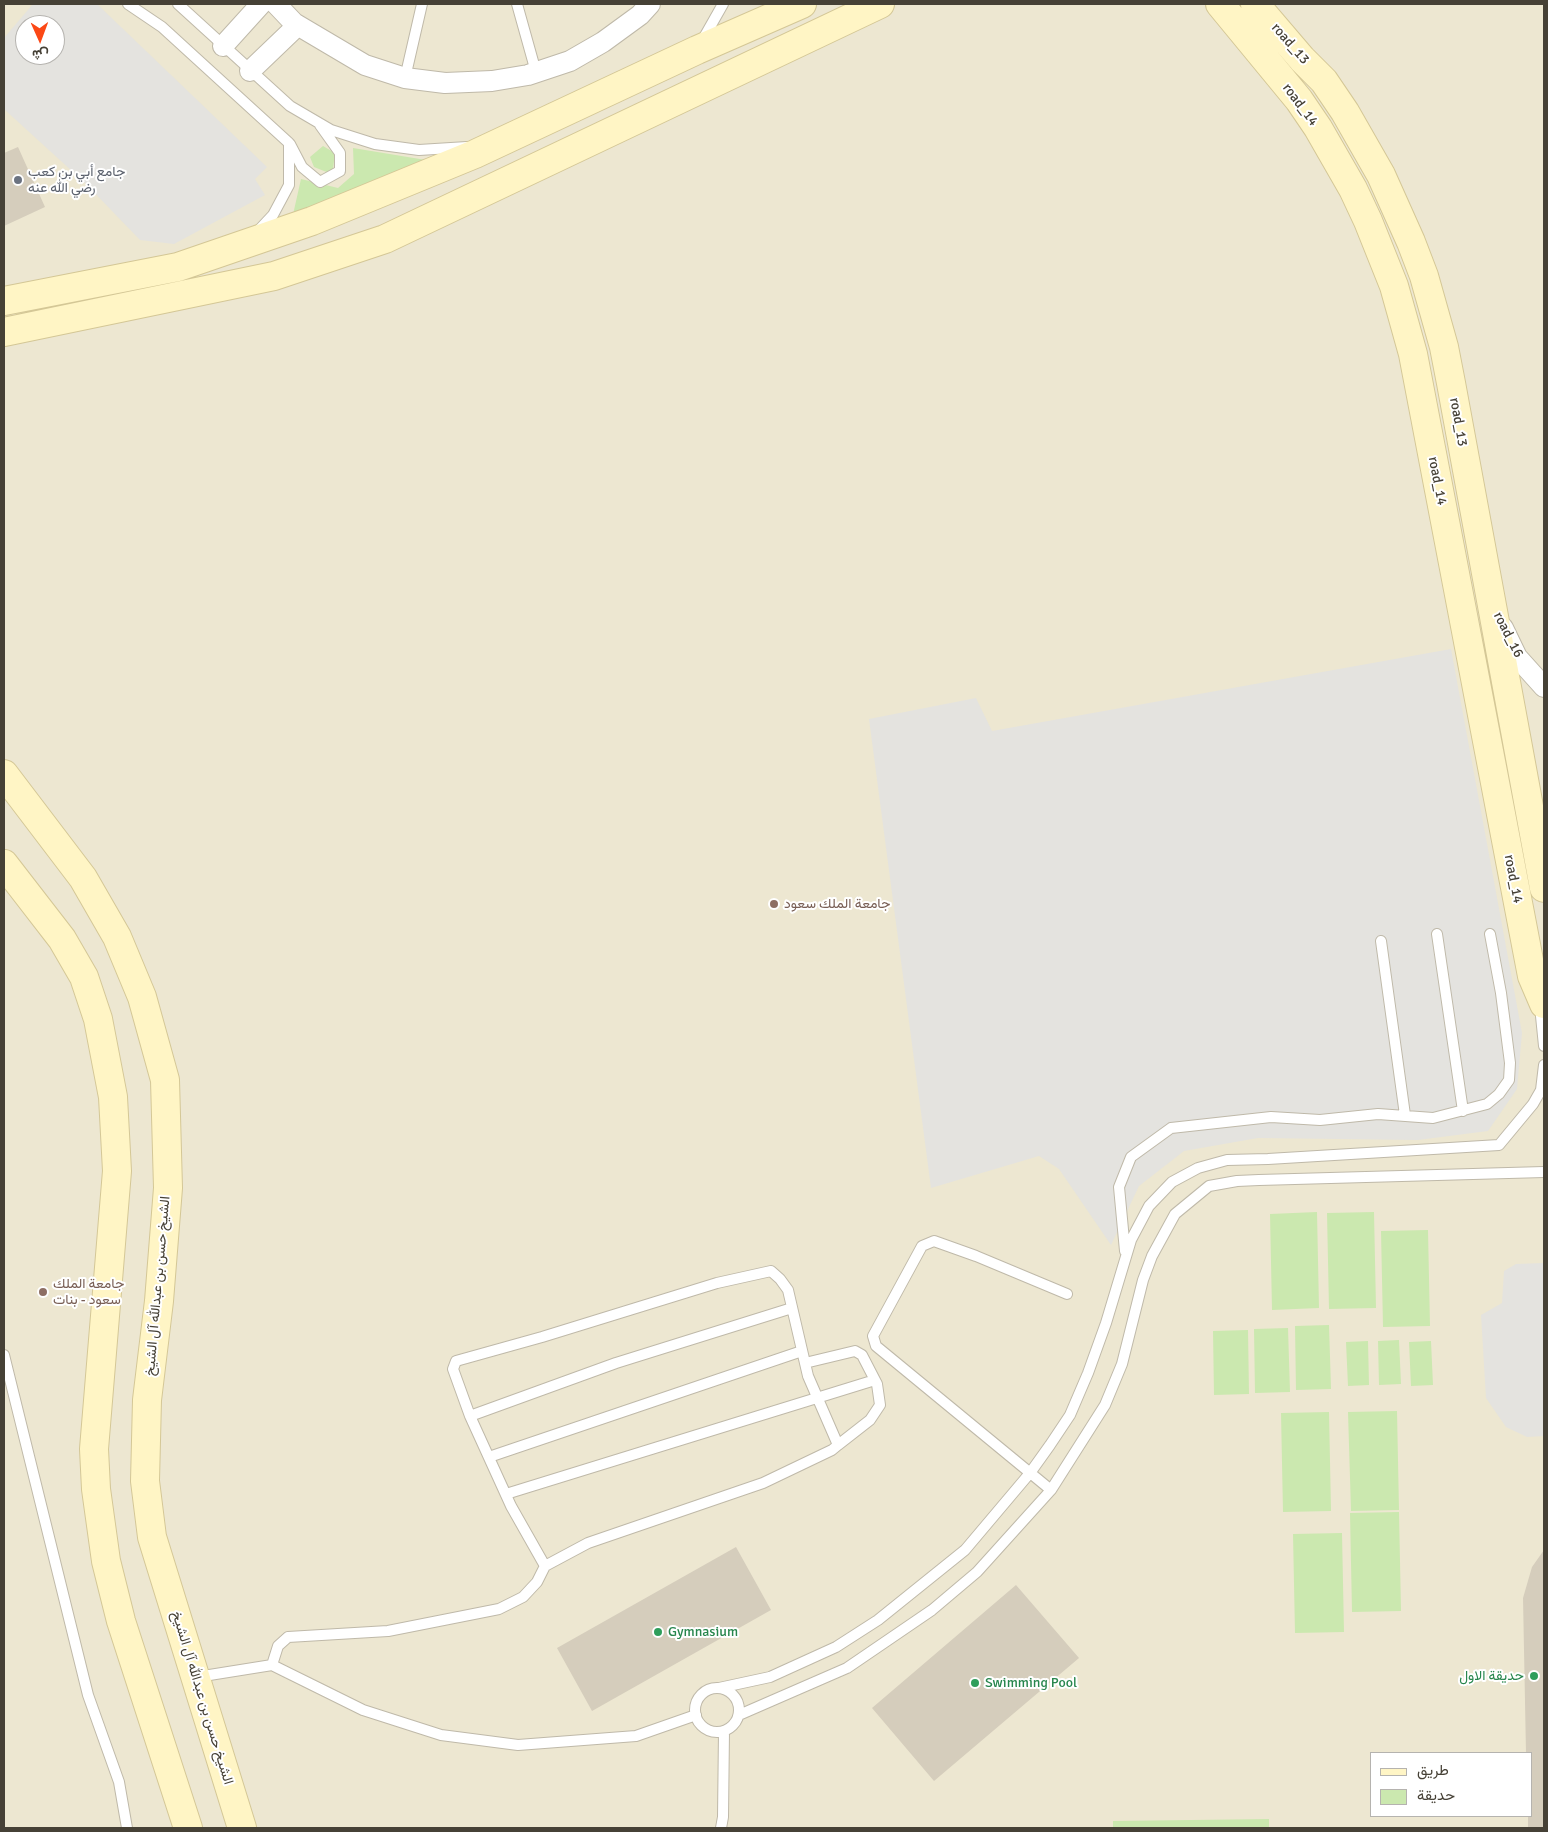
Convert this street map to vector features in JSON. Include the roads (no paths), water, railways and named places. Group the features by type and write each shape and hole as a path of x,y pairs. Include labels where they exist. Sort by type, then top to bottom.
{"street":[{"path":"223,46 261,4"},
{"path":"283,6 297,26 365,66 405,78 446,83 492,81 536,72 570,61 603,42 640,16 650,4"},
{"path":"4,301 178,267 312,221 493,145 696,50 802,4"},
{"path":"4,332 274,276 386,239 880,4"},
{"name":"road_14","path":"1220,4 1298,100 1318,128 1353,189 1394,286 1413,354 1526,946 1532,976 1541,996"},
{"name":"road_13","path":"1255,4 1302,59 1324,81 1345,112 1381,175 1424,276 1444,347 1542,876"},
{"path":"250,71 297,26"},
{"name":"road_16","path":"1492,604 1517,657 1544,687"},
{"name":"الشيخ حسن بن عبدالله آل الشيخ","path":"4,774 83,878 117,937 142,997 165,1080 168,1188 159,1302 147,1400 145,1481 152,1538 242,1828"},
{"path":"4,864 62,939 84,977 98,1019 111,1088 117,1171 94,1449 96,1490 106,1561 121,1621 188,1828"}],"lane":[{"path":"128,4 162,27 290,143 302,167 320,182 340,171 340,153 318,122"},
{"path":"178,4 290,106 331,130 375,144 418,150 493,145"},
{"path":"405,78 422,4"},
{"path":"517,4 536,72"},
{"path":"696,50 723,4"},
{"path":"246,243 273,216 289,185 290,143"},
{"path":"1540,815 1542,876"},
{"path":"1437,934 1463,1110"},
{"path":"1125,1257 1119,1187 1131,1157 1171,1128 1271,1117 1320,1120 1378,1114 1433,1118 1487,1104 1499,1094 1509,1080 1510,1063 1501,993 1490,934"},
{"path":"1382,941 1405,1115"},
{"path":"1541,996 1544,1046"},
{"path":"719,1688 733,1694 740,1707 736,1722 724,1731 709,1730 703,1726 696,1715 697,1701 701,1695 712,1688 770,1677 836,1647 878,1620 965,1550 1030,1473 1070,1414 1106,1324 1131,1240 1149,1206 1172,1182 1198,1168 1227,1160 1298,1158 1499,1144 1533,1104 1540,1090 1544,1065"},
{"path":"739,1715 847,1668 932,1610 977,1572 1051,1490 1108,1396 1122,1364 1143,1280 1164,1232 1175,1214 1209,1186 1252,1181 1544,1172"},
{"path":"1051,1490 876,1346 873,1336 922,1246 934,1241 976,1256 1066,1294"},
{"path":"545,1566 506,1494 470,1416 453,1368 456,1361 542,1337 716,1283 771,1271 788,1290 808,1376 838,1445"},
{"path":"470,1416 616,1363 792,1308"},
{"path":"272,1665 278,1646 288,1637 388,1631 499,1609 523,1597 537,1582 545,1566 588,1543 763,1483 832,1450 870,1420 880,1405 875,1380 862,1355 855,1351 805,1363"},
{"path":"489,1457 802,1352"},
{"path":"4,1355 88,1695 119,1782 128,1828"},
{"path":"506,1494 875,1380"},
{"path":"196,1677 272,1665 364,1710 441,1735 518,1745 636,1736 696,1715"},
{"path":"721,1828 723,1817 724,1731"}],"place":[{"name":"جامع أبي بن كعب رضي الله عنه","path":"18,180"},
{"name":"جامعة الملك سعود","path":"774,904"},
{"name":"جامعة الملك سعود - بنات","path":"43,1292"},
{"name":"Gymnasium","path":"658,1632"},
{"name":"حديقة الاول","path":"1534,1676"},
{"name":"Swimming Pool","path":"975,1683"}]}
